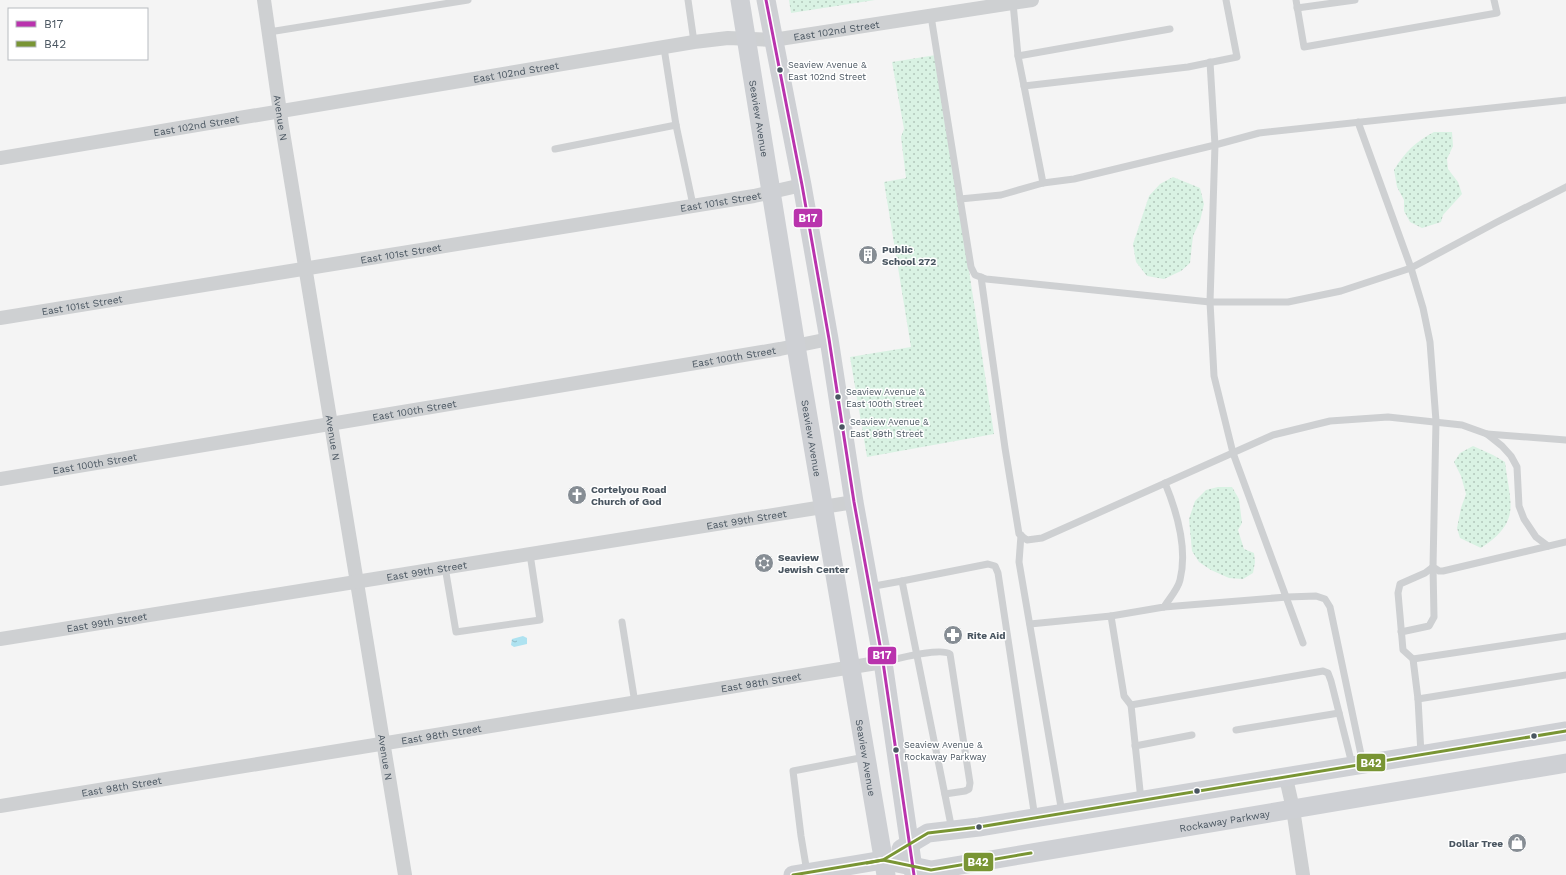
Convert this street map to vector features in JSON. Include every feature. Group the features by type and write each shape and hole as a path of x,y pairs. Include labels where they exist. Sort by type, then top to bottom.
{"street":[{"name":"Avenue N","path":"264,0 280,112 330,425 404,875"},
{"name":"Seaview Avenue","path":"740,0 796,346 884,868"},
{"path":"766,0 802,185 829,339 854,502 882,662 913,871"},
{"name":"East 102nd Street","path":"0,158 694,42 728,38 773,40 1032,0"},
{"name":"East 101st Street","path":"0,318 771,193 802,185"},
{"name":"East 100th Street","path":"0,479 330,425 796,346 829,339"},
{"name":"East 99th Street","path":"0,639 854,502"},
{"name":"East 98th Street","path":"0,806 882,662"},
{"name":"Rockaway Parkway","path":"884,868 910,843 928,833 1035,818 1286,778 1566,731"},
{"name":"Rockaway Parkway","path":"800,874 884,868 913,871 967,867 1293,808 1566,763"},
{"path":"1286,778 1293,808 1303,875"}],"lane":[{"path":"269,32 468,0"},
{"path":"688,0 694,42"},
{"path":"1024,86 1188,67 1237,58 1226,0"},
{"path":"1296,0 1304,47 1497,13 1494,0"},
{"path":"1297,8 1355,0"},
{"path":"1013,3 1018,56 1043,183"},
{"path":"931,16 971,267 975,275 981,277 1210,302 1288,302 1341,291 1411,268 1566,187"},
{"path":"1018,56 1170,29"},
{"path":"664,48 676,125 693,205"},
{"path":"1210,62 1215,145 1210,302 1214,376 1233,453 1287,596 1303,643"},
{"path":"960,199 1001,195 1043,183 1074,179 1259,133 1566,100"},
{"path":"1358,122 1411,268 1423,308 1430,342 1436,421 1433,567 1434,617 1428,626 1402,632"},
{"path":"555,149 676,125"},
{"path":"981,277 1005,448 1019,534 1027,540 1042,538 1273,435 1330,421 1388,417 1462,425 1487,434 1566,440"},
{"path":"1487,434 1502,446 1511,456 1517,467 1519,506 1524,519 1536,537 1548,546"},
{"path":"1164,607 1180,581 1182,561 1182,541 1174,504 1165,483"},
{"path":"1021,535 1019,562 1062,813"},
{"path":"1433,567 1439,571 1443,571 1566,542"},
{"path":"445,567 456,632 540,620 530,554"},
{"path":"869,587 988,564 995,566 998,573 1035,818"},
{"path":"1421,755 1418,699 1413,659 1403,650 1398,593 1400,584 1425,573 1433,567"},
{"path":"902,581 952,830"},
{"path":"1030,624 1111,616 1164,607 1287,596 1316,596 1325,598 1330,607 1358,766"},
{"path":"1111,616 1124,696 1131,705 1141,801"},
{"path":"622,622 635,703"},
{"path":"1413,659 1566,636"},
{"path":"882,662 945,651 950,654 970,783 969,789 965,791 945,794"},
{"path":"1131,705 1322,671 1328,673 1332,681 1339,713 1358,766"},
{"path":"1418,699 1566,675"},
{"path":"1236,730 1339,713"},
{"path":"1135,746 1192,735"},
{"path":"800,874 801,836 793,771 866,757"}],"green space":[{"path":"789,0 875,0 791,13"},
{"path":"936,55 994,434 867,457 850,357 911,347 884,182 906,178 901,137 904,129 892,62"},
{"path":"1434,132 1452,132 1453,146 1447,159 1448,169 1458,182 1462,194 1443,215 1441,222 1422,228 1410,222 1404,211 1404,200 1397,187 1394,170 1411,148"},
{"path":"1173,177 1200,188 1204,204 1200,221 1193,236 1190,263 1181,271 1164,279 1147,276 1136,262 1133,244 1149,196 1160,184"},
{"path":"1473,446 1505,462 1510,501 1508,520 1503,529 1481,548 1460,538 1457,528 1461,508 1466,494 1461,476 1454,462 1460,453"},
{"path":"1218,487 1232,487 1239,499 1242,523 1238,530 1244,549 1254,553 1255,562 1253,573 1243,579 1229,578 1211,570 1199,562 1192,551 1189,519 1195,501 1206,490"}],"water":[{"path":"523,636 527,638 527,644 514,647 511,645 512,639"}],"transit line":[{"name":"B17","path":"766,0 802,185 829,339 854,502 883,662 914,875"},
{"name":"B42","path":"793,875 883,860 928,833 979,827 1566,731"},
{"name":"B42","path":"867,863 883,860 931,870 1031,853"}],"place":[{"name":"Seaview Avenue & East 102nd Street","path":"780,70"},
{"name":"Public School 272","path":"868,255"},
{"name":"Seaview Avenue & East 100th Street","path":"838,397"},
{"name":"Seaview Avenue & East 99th Street","path":"842,427"},
{"name":"Cortelyou Road Church of God","path":"577,495"},
{"name":"Seaview Jewish Center","path":"764,563"},
{"name":"Rite Aid","path":"953,635"},
{"name":"Seaview Avenue & Rockaway Parkway","path":"896,750"},
{"name":"Dollar Tree","path":"1517,843"}]}
